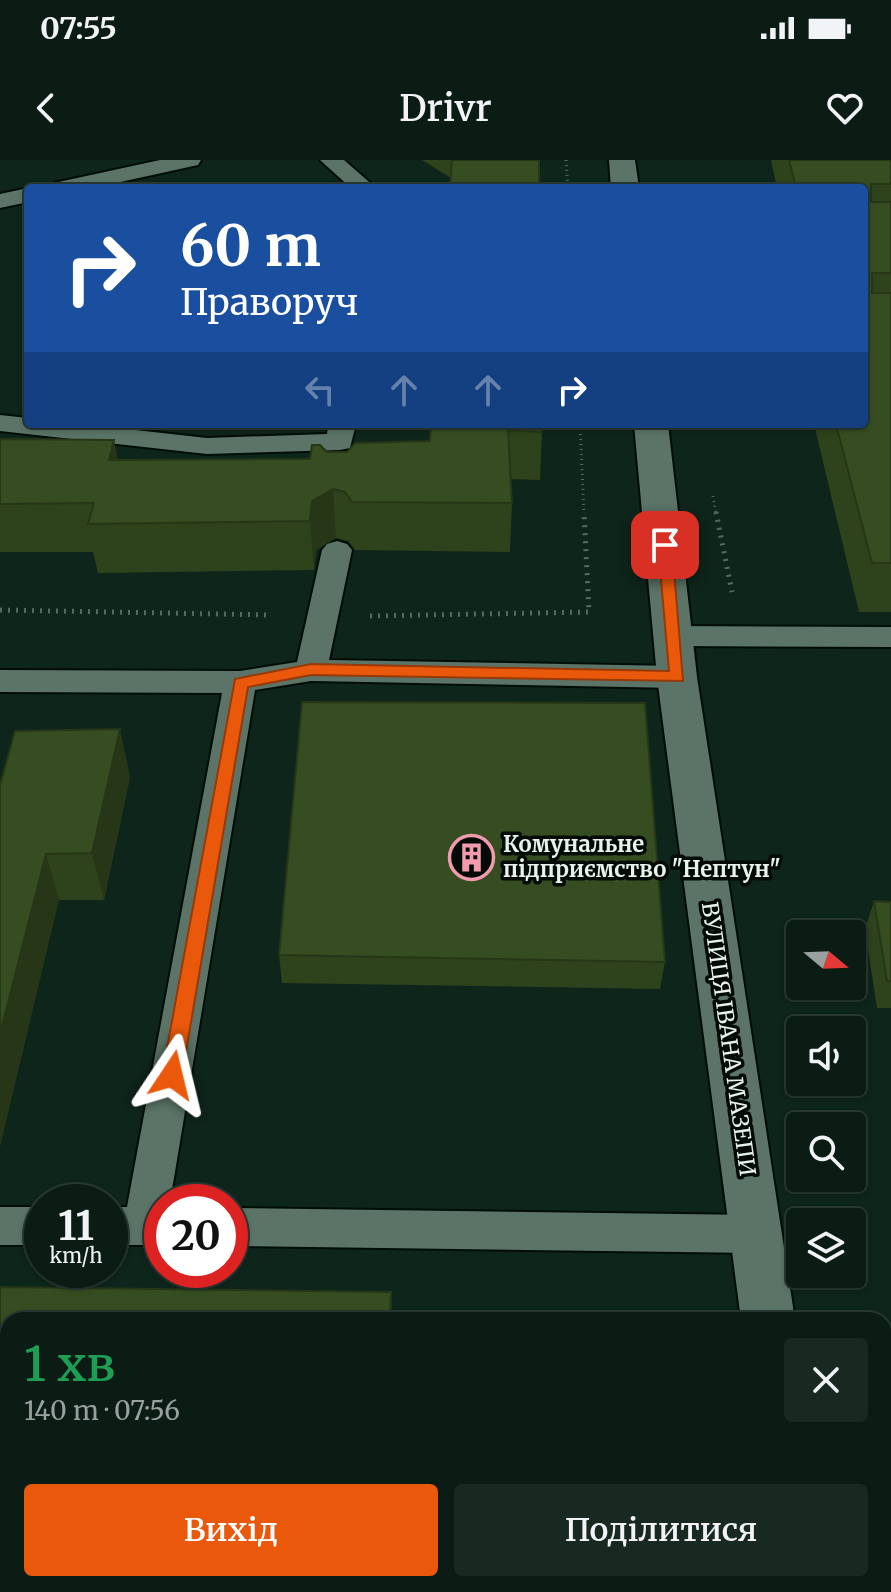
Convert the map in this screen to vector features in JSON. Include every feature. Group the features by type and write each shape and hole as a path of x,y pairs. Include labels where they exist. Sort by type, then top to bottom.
{"street":[{"path":"622,160 625,184"},
{"name":"ВУЛИЦЯ ІВАНА МАЗЕПИ","path":"651,428 676,656 767,1312"}],"lane":[{"path":"80,184 190,160"},
{"path":"331,160 360,184"},
{"path":"0,201 24,196"},
{"path":"0,423 24,426"},
{"path":"45,428 207,446 341,444"},
{"path":"311,670 337,550"},
{"path":"0,681 240,682 311,670 676,656 740,636 891,637"},
{"path":"139,1226 240,682"},
{"path":"0,1226 24,1226"},
{"path":"248,1227 757,1234"}],"path":[{"path":"566,160 568,184"},
{"path":"711,484 740,636"}],"building":[{"path":"452,160 539,160 539,184 450,184"},
{"path":"789,160 891,160 891,184 871,184 871,202 891,202 891,273 872,273 872,293 891,293 891,563 872,563 837,428 868,428 868,184 795,184"},
{"path":"431,428 542,428 542,432 508,430 512,503 352,502 345,492 333,489 312,501 310,521 88,524 94,503 0,504 0,439 114,440 109,460 310,459 312,445 320,445 327,452 347,452 355,443 430,441"},
{"name":"Комунальне підприємство \"Нептун\"","path":"302,702 645,703 665,962 279,955"},
{"path":"120,729 92,853 46,854 0,1034 0,785 15,731"},
{"path":"874,901 891,902 891,981 887,981"},
{"path":"0,1287 391,1292 390,1312 0,1312"}],"place":[{"name":"Комунальне підприємство \"Нептун\"","path":"472,857"}],"route":[{"path":"172,1075 240,682 311,670 677,677 665,545"}]}
